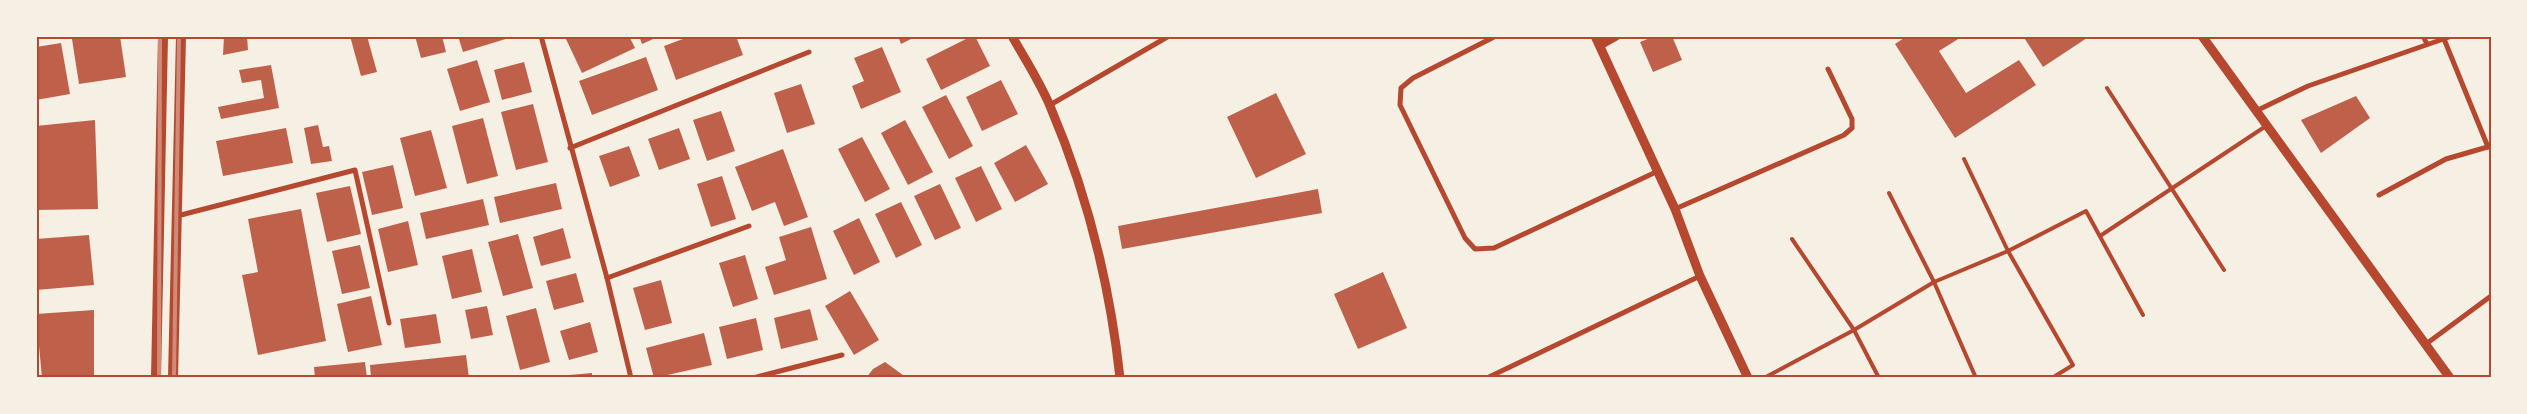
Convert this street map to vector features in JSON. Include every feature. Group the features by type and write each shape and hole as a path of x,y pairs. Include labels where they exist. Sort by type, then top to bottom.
{"main road":[{"path":"156,378 163,36"},
{"path":"173,378 181,36"}],"street":[{"path":"541,36 607,278 631,378"},
{"path":"1012,36 1050,105 1094,232 1114,324 1120,378"},
{"path":"1050,105 1169,36"},
{"path":"1496,36 1413,78 1401,88 1400,105 1465,238 1475,249 1494,248 1656,172"},
{"path":"1595,36 1674,209 1700,276 1748,378"},
{"path":"1600,45 1616,36"},
{"path":"2202,36 2258,110 2450,378"},
{"path":"2423,36 2426,44"},
{"path":"2258,110 2308,86 2452,36"},
{"path":"2379,196 2446,159 2489,147 2444,39"},
{"path":"570,148 809,52"},
{"path":"1674,209 1844,135 1852,128 1852,119 1828,70"},
{"path":"177,216 355,170 389,323"},
{"path":"607,278 749,226"},
{"path":"1489,377 1700,276"},
{"path":"2426,344 2491,296"},
{"path":"753,378 842,355"}],"lane":[{"path":"2107,88 2224,270"},
{"path":"2100,236 2268,125"},
{"path":"1964,160 2008,250 2073,364 2052,378"},
{"path":"1889,194 1934,282 1976,378"},
{"path":"1764,378 1854,330 1934,282 2008,250 2086,211 2143,315"},
{"path":"1792,239 1854,330 1879,378"}],"building":[{"path":"92,36 120,36 126,77 79,84 72,39"},
{"path":"224,36 247,36 248,50 223,55"},
{"path":"350,36 367,36 377,72 361,76"},
{"path":"415,36 442,36 446,52 421,58"},
{"path":"458,36 509,36 509,38 463,52"},
{"path":"572,36 629,36 635,48 582,73 566,39"},
{"path":"639,36 660,36 642,44"},
{"path":"691,36 736,36 743,55 676,80 664,46"},
{"path":"898,36 917,36 901,44"},
{"path":"975,36 990,66 941,90 926,59"},
{"path":"1655,36 1672,36 1682,60 1653,72 1640,42"},
{"path":"1907,36 1963,36 1939,51 1966,93 2019,60 2036,85 1955,138 1895,44"},
{"path":"2023,36 2090,36 2043,67"},
{"path":"61,43 70,94 36,100 36,47"},
{"path":"882,47 901,92 861,109 852,86 864,81 854,58"},
{"path":"646,57 658,90 592,115 579,81"},
{"path":"477,60 490,102 460,111 447,69"},
{"path":"524,62 532,92 502,100 494,70"},
{"path":"271,65 279,108 221,119 218,107 264,98 261,80 242,83 239,70"},
{"path":"1001,80 1018,114 982,131 966,97"},
{"path":"801,84 815,124 787,133 774,93"},
{"path":"1276,93 1306,154 1256,178 1227,117"},
{"path":"946,95 973,146 949,159 922,107"},
{"path":"2356,96 2370,118 2321,153 2301,120"},
{"path":"533,104 548,162 516,170 501,112"},
{"path":"721,111 735,151 707,161 693,120"},
{"path":"483,118 498,176 467,184 452,126"},
{"path":"95,120 98,209 36,210 36,126"},
{"path":"905,120 933,172 908,185 881,133"},
{"path":"318,125 323,147 329,146 332,161 311,164 304,128"},
{"path":"286,128 293,163 223,176 216,141"},
{"path":"679,128 690,159 659,170 648,139"},
{"path":"431,130 447,188 415,196 400,138"},
{"path":"862,137 890,189 865,202 838,149"},
{"path":"1026,145 1048,184 1015,202 994,163"},
{"path":"629,146 640,176 610,187 599,156"},
{"path":"783,149 808,217 784,226 775,202 752,211 735,167"},
{"path":"393,165 403,208 372,215 362,172"},
{"path":"981,166 1002,209 976,222 955,178"},
{"path":"722,176 736,219 711,227 697,184"},
{"path":"556,183 562,209 500,223 494,197"},
{"path":"940,184 961,228 935,240 914,196"},
{"path":"350,186 361,234 327,242 316,193"},
{"path":"1318,189 1322,213 1122,249 1118,226"},
{"path":"483,199 489,225 426,239 420,213"},
{"path":"901,202 922,245 896,258 875,214"},
{"path":"301,209 326,341 258,355 242,275 258,272 248,219"},
{"path":"859,218 880,262 854,275 833,231"},
{"path":"408,221 418,265 388,272 378,229"},
{"path":"811,227 827,279 774,295 765,267 786,260 779,237"},
{"path":"563,228 571,258 541,266 533,237"},
{"path":"518,234 533,288 503,296 488,242"},
{"path":"89,235 94,285 36,290 36,239"},
{"path":"360,245 370,288 342,294 332,251"},
{"path":"472,249 482,292 452,299 442,256"},
{"path":"745,255 758,299 733,307 719,263"},
{"path":"1383,272 1407,328 1358,349 1334,294"},
{"path":"576,273 584,302 554,310 546,281"},
{"path":"661,280 672,323 645,330 633,288"},
{"path":"850,291 879,340 854,355 825,306"},
{"path":"371,296 382,345 348,352 337,304"},
{"path":"487,306 493,335 471,339 465,310"},
{"path":"536,308 550,362 520,370 506,316"},
{"path":"810,309 818,340 781,349 774,318"},
{"path":"94,310 94,378 42,378 36,314"},
{"path":"436,314 441,343 405,348 400,319"},
{"path":"756,318 763,350 727,359 719,327"},
{"path":"590,322 598,352 569,360 560,331"},
{"path":"704,333 712,365 654,378 646,348"},
{"path":"466,355 469,378 371,378 370,365"},
{"path":"365,362 367,378 315,378 314,367"},
{"path":"885,362 907,378 866,378 873,369"},
{"path":"592,373 592,378 558,378 558,376"}],"railway":[{"path":"159,378 160,36"},
{"path":"174,378 179,36"}]}
